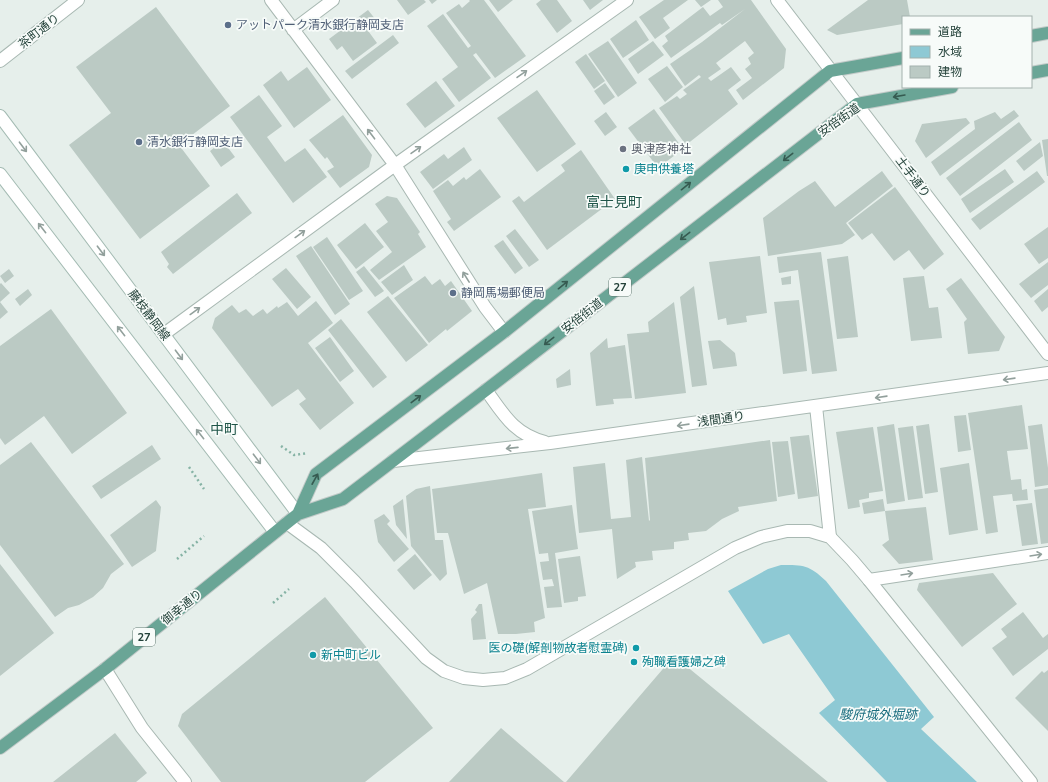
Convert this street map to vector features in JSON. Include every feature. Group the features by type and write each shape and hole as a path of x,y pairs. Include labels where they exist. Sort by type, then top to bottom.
{"main road":[{"path":"1032,36 1048,33"},
{"name":"安倍街道","path":"298,514 316,474 504,332 830,71 902,58"},
{"path":"1032,73 1048,70"},
{"name":"安倍街道","path":"287,523 298,514 343,499 857,104 946,88"},
{"name":"御幸通り","path":"0,748 105,669 287,523"}],"street":[{"name":"茶町通り","path":"0,61 78,0"},
{"path":"271,0 395,165 485,307 504,332"},
{"path":"293,30 332,0"},
{"path":"164,334 395,165 628,0"},
{"name":"土手通り","path":"777,0 1048,354"},
{"name":"藤枝静岡線","path":"0,116 298,514"},
{"path":"0,174 275,532"},
{"name":"浅間通り","path":"393,461 550,443 1048,373"},
{"path":"486,390 506,417 518,430 532,439 550,443"},
{"path":"816,406 830,537"},
{"path":"287,523 320,548 355,582 426,658 444,672 464,678 482,680 505,678 527,669 735,548 761,537 787,531 810,531 830,537 869,580 1031,782"},
{"path":"869,580 1048,553"},
{"path":"105,669 142,728 185,782"}],"path":[{"path":"281,446 294,455 308,453"},
{"path":"189,467 204,489"},
{"path":"177,559 204,536"},
{"path":"273,603 289,589"}],"water":[{"name":"駿府城外堀跡","path":"781,565 806,567 826,581 934,717 921,729 977,782 887,782 819,713 835,700 789,634 763,644 728,591 768,569"}],"building":[{"path":"397,0 424,0 426,2 408,15"},
{"path":"429,0 437,0 432,4"},
{"path":"469,0 484,0 526,56 495,78 476,53 473,55 491,78 459,102 442,79 458,67 427,26 443,14 468,48 471,46 446,13 459,4 462,8 470,1"},
{"path":"489,0 513,0 498,12"},
{"path":"541,0 557,0 572,21 557,33 536,4"},
{"path":"583,0 603,0 590,10"},
{"path":"664,0 688,0 663,18 670,28 655,39 639,17"},
{"path":"695,0 711,0 701,7"},
{"path":"718,0 751,0 786,49 784,68 743,100 736,90 752,78 745,69 751,64 748,58 754,53 745,41 716,63 721,69 708,78 711,81 731,67 741,80 728,90 738,104 686,145 659,108 677,96 680,99 687,94 683,90 701,77 699,75 685,86 670,64 745,9 722,25 720,23 671,58 662,46 668,41 665,36 703,7 710,16 723,7"},
{"path":"868,0 907,0 910,16 902,16 902,24 837,35 827,30"},
{"path":"156,7 230,106 179,145 210,186 140,239 69,145 111,113 76,67"},
{"path":"368,10 376,20 366,28 377,43 353,61 342,46 337,50 329,39"},
{"path":"636,20 649,40 623,58 610,39"},
{"path":"393,35 399,43 352,79 345,71"},
{"path":"608,41 637,83 618,97 588,54"},
{"path":"653,41 664,55 638,74 628,59"},
{"path":"586,54 605,81 594,89 575,62"},
{"path":"667,66 683,87 665,102 648,79"},
{"path":"307,67 331,100 294,128 263,85 281,71 288,81"},
{"path":"436,81 455,106 425,128 406,104"},
{"path":"605,83 615,97 604,105 594,91"},
{"path":"537,90 576,144 537,172 497,118"},
{"path":"259,95 282,126 267,137 285,162 305,148 327,177 293,203 230,117"},
{"path":"654,109 683,149 658,168 628,128"},
{"path":"1014,110 1019,116 940,176 931,162 975,129 974,121 995,112 1001,119"},
{"path":"606,112 617,127 605,136 594,121"},
{"path":"343,115 372,155 369,167 340,188 327,171 334,167 327,157 325,159 309,140"},
{"path":"966,118 970,123 926,158 915,141 922,124"},
{"path":"1019,122 1032,140 960,196 946,178"},
{"path":"1048,139 1048,176 1047,176 1042,140"},
{"path":"223,141 235,157 221,167 210,151"},
{"path":"1040,142 1043,156 1024,171 1016,161"},
{"path":"464,147 472,160 433,189 420,172 444,154 448,159"},
{"path":"581,150 615,199 547,250 512,201 519,196 524,202 565,171 561,165"},
{"path":"480,169 501,197 454,231 447,222 451,219 433,191 448,180 453,186 464,177 466,180"},
{"path":"1005,169 1014,182 970,213 961,199"},
{"path":"882,171 893,186 846,223 855,235 842,244 768,256 763,218 799,191 815,181 835,207"},
{"path":"1037,171 1045,182 980,230 971,219"},
{"path":"895,187 944,254 924,270 909,250 894,261 872,233 862,240 848,223"},
{"path":"237,193 252,213 173,274 167,267 169,264 161,252"},
{"path":"387,196 397,198 420,232 418,234 426,247 379,280 370,270 392,252 376,231 388,222 375,204"},
{"path":"365,223 384,247 356,269 337,245"},
{"path":"1048,227 1048,258 1039,264 1024,244"},
{"path":"515,229 539,260 529,267 506,236"},
{"path":"327,237 363,291 349,300 313,247"},
{"path":"503,240 523,268 515,274 494,246"},
{"path":"311,246 350,304 335,315 296,256"},
{"path":"821,252 837,371 812,374 798,270 779,273 777,257"},
{"path":"760,256 767,313 746,316 747,322 727,325 726,318 718,320 709,262"},
{"path":"848,256 858,337 837,339 827,259"},
{"path":"1048,262 1048,285 1031,298 1019,284"},
{"path":"404,265 413,280 392,295 381,282"},
{"path":"364,266 384,291 375,297 356,272"},
{"path":"286,268 311,297 297,309 272,279"},
{"path":"9,269 14,276 5,283 0,276"},
{"path":"425,276 432,285 440,279 445,286 451,281 472,311 429,343 394,298"},
{"path":"791,276 791,284 782,285 781,278"},
{"path":"924,276 929,308 938,307 942,338 911,341 903,278"},
{"path":"961,278 1005,337 999,351 968,354 964,322 967,319 946,289"},
{"path":"1,283 10,293 0,302 0,284"},
{"path":"694,286 707,385 692,387 680,297"},
{"path":"28,289 32,295 20,306 15,299"},
{"path":"1048,289 1048,307 1042,312 1034,301"},
{"path":"388,296 428,345 406,362 367,312"},
{"path":"799,300 807,371 783,374 774,302"},
{"path":"316,301 333,323 308,343 354,403 320,430 299,404 306,399 298,389 272,407 212,328 215,318 232,305 239,313 246,309 253,316 263,309 267,314 277,306 278,308 287,302 298,316"},
{"path":"0,302 8,312 0,319"},
{"path":"674,302 686,393 635,399 627,334 649,332 648,322"},
{"path":"51,309 127,413 72,454 44,416 5,445 0,438 0,346"},
{"path":"341,319 387,377 373,388 328,330"},
{"path":"330,337 354,371 340,382 315,348"},
{"path":"607,338 608,348 625,345 632,398 613,399 614,404 596,406 590,353"},
{"path":"720,340 735,353 737,366 713,369 708,341"},
{"path":"570,369 571,385 557,388 556,379"},
{"path":"1022,405 1028,449 1007,451 1011,480 1021,479 1022,490 1027,489 1028,500 1013,501 1012,494 993,496 998,532 986,534 968,413"},
{"path":"966,415 971,450 958,452 954,416"},
{"path":"894,424 905,501 887,504 877,427"},
{"path":"929,424 938,492 925,494 916,426"},
{"path":"1042,424 1048,468 1048,485 1035,487 1028,426"},
{"path":"913,426 923,498 908,500 898,428"},
{"path":"873,427 883,491 869,493 869,498 859,500 860,507 848,509 836,432"},
{"path":"809,435 818,496 798,499 790,437"},
{"path":"770,440 777,501 738,507 739,511 722,519 706,531 688,533 689,540 674,542 674,549 652,551 653,560 635,562 636,567 617,579 612,529 579,533 573,467 605,463 611,519 631,517 626,460 642,457 649,521 645,458"},
{"path":"788,441 795,494 778,497 772,442"},
{"path":"31,442 124,564 111,574 103,588 93,597 79,605 68,608 55,617 0,545 0,465"},
{"path":"152,445 161,459 101,499 92,486"},
{"path":"969,463 978,530 949,535 940,468"},
{"path":"542,473 546,507 528,509 545,618 534,622 535,632 498,634 487,583 464,594 448,533 437,533 432,489"},
{"path":"430,486 435,540 443,540 447,574 440,581 411,546 406,496 416,489"},
{"path":"1048,488 1048,543 1041,544 1034,490"},
{"path":"403,499 407,539 396,525 393,506"},
{"path":"883,499 885,511 864,514 862,503"},
{"path":"156,500 161,507 156,551 132,567 110,535"},
{"path":"1032,503 1038,544 1022,546 1016,505"},
{"path":"572,505 578,549 555,553 562,607 547,608 544,587 554,586 552,579 543,580 540,562 549,561 548,553 539,554 532,511"},
{"path":"926,507 933,560 899,564 882,545 889,540 885,511"},
{"path":"384,514 390,521 387,524 409,549 394,562 378,542 374,520"},
{"path":"415,554 432,575 414,590 397,570"},
{"path":"580,556 586,596 578,597 578,601 564,603 558,559"},
{"path":"0,564 54,633 0,676"},
{"path":"993,573 1017,604 962,647 917,590 919,583"},
{"name":"新中町ビル","path":"325,597 433,728 365,782 221,782 178,726 182,714"},
{"path":"479,604 482,604 486,639 473,640 471,619 477,612 475,610"},
{"path":"1023,612 1043,638 1048,634 1048,649 1013,676 992,648 1007,637 1001,629"},
{"path":"674,656 828,782 566,782"},
{"path":"1048,670 1048,731 1015,698 1042,671 1044,673"},
{"path":"501,728 564,782 449,782"},
{"path":"115,733 147,773 136,782 53,782"}],"place":[{"name":"アットパーク清水銀行静岡支店","path":"228,25"},
{"name":"清水銀行静岡支店","path":"139,142"},
{"name":"奥津彦神社","path":"623,149"},
{"name":"庚申供養塔","path":"626,169"},
{"name":"静岡馬場郵便局","path":"453,293"},
{"name":"医の礎(解剖物故者慰霊碑)","path":"636,648"},
{"name":"新中町ビル","path":"313,655"},
{"name":"殉職看護婦之碑","path":"634,662"}],"district":[{"name":"富士見町","path":"614,202"},
{"name":"中町","path":"224,429"}]}
